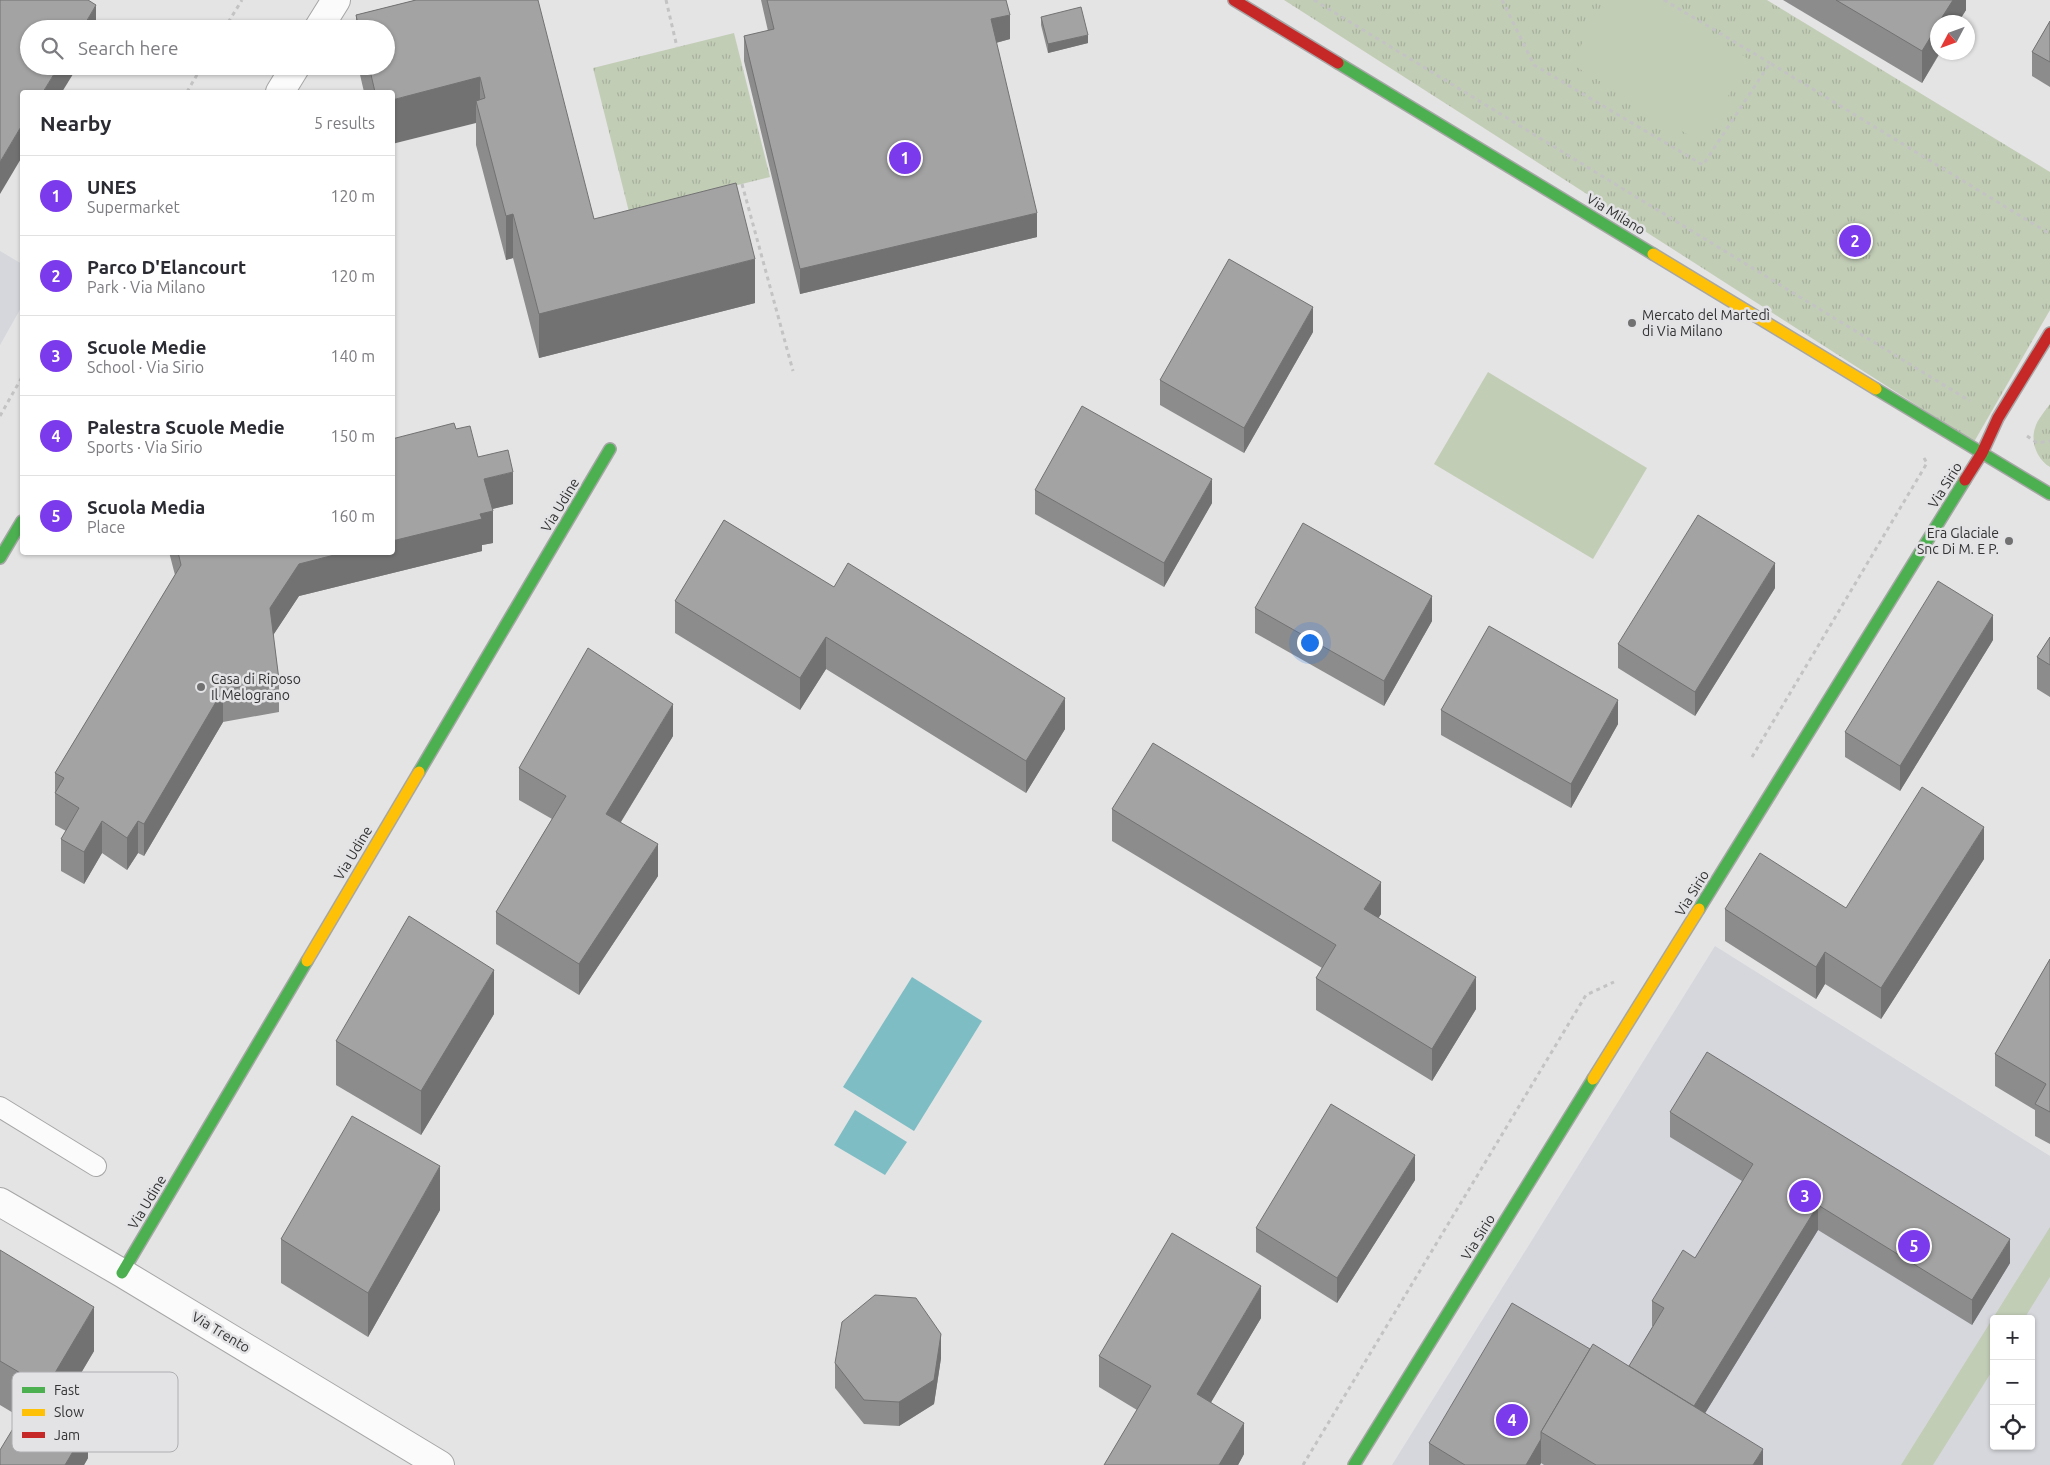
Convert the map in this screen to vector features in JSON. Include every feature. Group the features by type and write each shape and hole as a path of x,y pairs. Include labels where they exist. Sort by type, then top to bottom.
{"street":[{"path":"324,20 336,0"},
{"name":"Via Milano","path":"1234,0 2050,494"},
{"path":"281,90 290,75"},
{"name":"Via Sirio","path":"1354,1465 1982,453 1998,418 2050,333"},
{"name":"Via Udine","path":"122,1273 610,450"},
{"path":"0,558 20,524"},
{"name":"Via Trento","path":"0,1202 122,1273 440,1465"}],"lane":[{"path":"0,1107 96,1166"}],"path":[{"path":"230,20 242,0"},
{"path":"666,0 677,47"},
{"path":"1314,0 1950,389 1916,446 1927,463 1751,758"},
{"path":"1502,0 1534,65 1703,165 1770,63"},
{"path":"1664,0 2050,234"},
{"path":"188,90 197,75"},
{"path":"742,184 793,371"},
{"path":"0,416 20,381"},
{"path":"1303,1465 1586,995 1617,980"}],"shaded area":[{"path":"0,251 20,263 20,310 0,345"},
{"path":"1715,946 2050,1156 2050,1465 1392,1465"}],"green space":[{"path":"1284,0 1767,0 2050,172 2050,310 1974,442"},
{"path":"1609,0 1653,0 1750,60 1700,142 1570,63"},
{"path":"734,33 770,177 629,212 593,68"},
{"path":"1488,372 1647,468 1593,559 1434,464"},
{"path":"2050,404 2050,467 2042,460 2036,450 2034,434 2036,425"},
{"path":"2050,1227 2050,1277 2026,1315 1995,1315"},
{"path":"1990,1323 1990,1374 1933,1465 1901,1465"}],"water":[{"path":"912,977 982,1021 914,1131 843,1087"},
{"path":"855,1110 907,1142 885,1175 834,1145"}],"building":[{"path":"0,0 88,0 96,5 87,20 20,20 20,75 53,75 44,90 20,90 20,128 0,162"},
{"path":"416,0 538,0 594,219 736,183 755,259 539,314 513,214 506,216 476,101 485,98 480,77 395,99 395,90 375,90 371,75 395,75 395,20 357,20 356,15"},
{"path":"767,0 1006,0 1010,15 991,19 1037,213 800,269 744,36 774,29"},
{"path":"1836,0 1953,0 1943,15 1930,15 1930,38 1922,51"},
{"path":"1081,7 1088,35 1048,44 1041,17"},
{"path":"2050,21 2050,62 2032,52"},
{"path":"1229,259 1313,307 1244,428 1160,380"},
{"path":"1082,406 1212,479 1164,563 1035,490"},
{"path":"454,423 456,429 470,426 478,457 508,450 513,472 484,479 493,511 480,514 482,519 395,540 395,438"},
{"path":"1698,515 1775,563 1695,692 1618,644"},
{"path":"724,520 834,587 848,563 1065,698 1026,761 826,637 800,678 675,601"},
{"path":"1303,523 1432,596 1384,681 1255,608"},
{"path":"179,555 334,555 299,564 270,608 279,680 223,690 144,824 138,821 127,838 102,821 84,852 61,839 79,808 55,793 64,778 55,773 181,565"},
{"path":"1938,581 1993,615 1900,766 1845,732"},
{"path":"1489,626 1618,700 1571,784 1441,710"},
{"path":"2050,637 2050,665 2037,657"},
{"path":"588,648 673,704 606,814 658,844 579,964 496,912 566,796 519,768"},
{"path":"1153,743 1381,882 1364,909 1476,977 1432,1049 1316,978 1336,945 1112,809"},
{"path":"1922,787 1984,827 1881,988 1825,952 1816,967 1725,909 1760,853 1846,908"},
{"path":"409,916 494,970 421,1091 336,1041"},
{"path":"2050,959 2050,1112 2035,1104 2046,1084 1995,1054"},
{"path":"1707,1052 2010,1239 1972,1300 1818,1205 1694,1406 1629,1366 1664,1308 1652,1301 1683,1250 1695,1258 1753,1164 1670,1112"},
{"path":"1331,1104 1415,1155 1337,1278 1256,1228"},
{"path":"352,1116 440,1166 368,1293 281,1239"},
{"path":"1172,1233 1261,1286 1197,1394 1244,1423 1219,1465 1104,1465 1151,1386 1099,1356"},
{"path":"0,1250 94,1307 55,1372 19,1372 0,1361"},
{"path":"875,1295 916,1298 941,1334 934,1380 899,1402 864,1400 835,1363 842,1322"},
{"path":"1512,1303 1590,1349 1541,1432 1541,1439 1526,1465 1465,1465 1429,1443"},
{"path":"1593,1344 1763,1449 1753,1465 1596,1465 1541,1432"},
{"path":"12,1430 12,1452 73,1452 65,1465 0,1465 0,1450"}],"traffic: fast":[{"path":"1338,63 1653,254"},
{"path":"1876,389 2050,494"},
{"path":"419,772 610,449"},
{"path":"1699,909 1965,480"},
{"path":"0,558 20,524"},
{"path":"122,1273 307,961"},
{"path":"1354,1465 1593,1079"}],"traffic: slow":[{"path":"1653,254 1876,389"},
{"path":"307,961 419,772"},
{"path":"1593,1079 1699,909"}],"traffic: jam":[{"path":"1234,0 1338,63"},
{"path":"1965,480 1982,453 1998,418 2050,333"}],"place":[{"name":"UNES","path":"905,158"},
{"name":"Parco D'Elancourt","path":"1855,241"},
{"name":"Mercato del Martedì di Via Milano","path":"1632,323"},
{"name":"Era Glaciale Snc Di M. E P.","path":"2009,541"},
{"name":"Casa di Riposo Il Melograno","path":"201,687"},
{"name":"Scuole Medie","path":"1805,1196"},
{"name":"Scuola Media","path":"1914,1246"},
{"name":"Palestra Scuole Medie","path":"1512,1420"}]}
